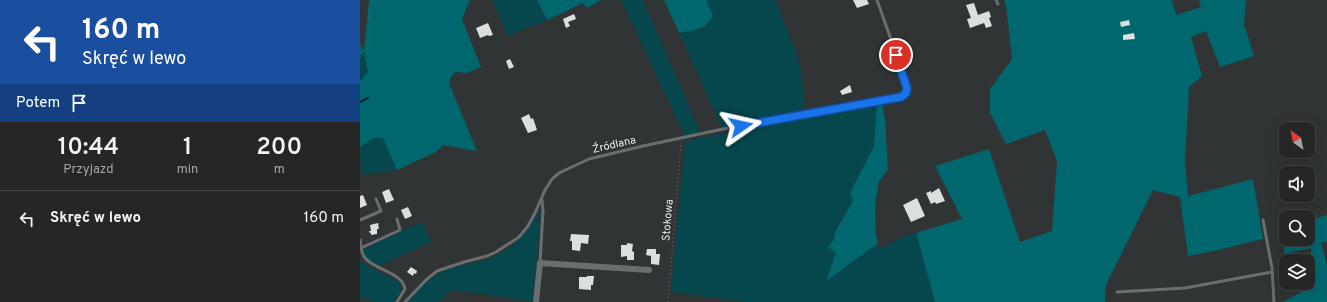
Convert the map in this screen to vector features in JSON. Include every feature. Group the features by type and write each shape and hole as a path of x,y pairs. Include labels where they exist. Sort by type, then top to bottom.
{"street":[{"path":"536,302 540,263 649,270"}],"lane":[{"name":"Źródlana","path":"405,302 437,271 487,256 519,237 528,226 548,184 559,173 589,159 756,122 901,97 906,93 906,82 877,0"},
{"path":"540,263 543,211 542,198"},
{"path":"360,220 381,211 376,199"},
{"path":"361,248 400,230 397,219"},
{"path":"1262,220 1272,272 1274,302"},
{"path":"360,240 363,255 369,262 403,282 405,289 397,302"},
{"path":"1117,292 1185,288 1272,272"}],"path":[{"path":"360,58 366,53 370,43 370,11 372,0"},
{"name":"Stokowa","path":"668,302 682,138"}],"shaded area":[{"path":"369,0 470,0 462,19 481,67 467,73 456,72 452,75 449,83 477,151 443,145 436,152 397,170 383,138 373,138 360,147 360,81 368,72 364,52 360,56 360,44 364,51"},
{"path":"492,0 537,0 547,20 508,36"},
{"path":"537,0 601,0 587,8 583,3 547,20"},
{"path":"621,0 643,0 700,132 685,136"},
{"path":"664,0 706,0 713,16 705,26 679,33"},
{"path":"706,0 775,0 796,52 802,74 804,111 722,128 679,33 691,31 713,16"},
{"path":"1004,0 1171,0 1177,15 1201,7 1199,0 1246,0 1244,24 1254,56 1220,67 1206,31 1191,37 1202,76 1189,87 1185,161 1188,196 1253,179 1263,239 1188,256 1180,197 1153,190 1106,285 1105,302 935,302 916,233 962,219 935,166 989,149 1020,242 1052,231 1057,161 1045,130 1006,144 990,113 990,89 1012,59 1006,5"},
{"path":"364,52 368,72 360,81 360,56"},
{"path":"882,103 885,118 888,170 879,181 875,205 876,234 878,243 826,281 836,253 828,247 835,238 835,232 853,201 850,193 874,146 877,104"},
{"path":"877,104 874,146 850,193 853,201 835,231 835,238 828,247 836,253 827,280 878,243 879,249 910,234 916,233 935,302 746,302 671,292 685,141"},
{"path":"373,138 383,138 397,170 361,175 360,147"},
{"path":"541,208 533,301 454,290 446,294 438,302 407,302 426,282 439,273 489,259 507,249 523,235"},
{"path":"1327,215 1327,241 1321,243 1327,265 1327,302 1283,302 1305,290 1315,290 1315,254 1311,254 1311,248 1284,254 1284,246 1315,246 1315,219"},
{"path":"422,222 431,242 379,266 369,260 365,255 363,249"},
{"path":"360,260 362,263 399,282 401,290 393,302 374,302 360,297"}],"building":[{"path":"853,0 867,0 869,4 857,8"},
{"path":"974,3 978,15 989,11 991,17 989,18 992,26 986,28 984,23 970,28 967,19 971,18 966,5"},
{"path":"574,14 576,19 568,22 570,26 566,28 563,19"},
{"path":"1129,20 1130,25 1121,27 1120,22"},
{"path":"488,23 493,35 480,38 476,28"},
{"path":"1134,33 1135,39 1123,40 1123,35"},
{"path":"510,59 514,67 509,69 506,61"},
{"path":"850,85 852,92 842,95 840,91"},
{"path":"529,114 531,119 533,118 537,130 528,133 521,118"},
{"path":"939,188 945,201 931,204 926,193 931,191 931,193"},
{"path":"389,189 394,200 386,203 382,192"},
{"path":"363,195 367,205 360,208 360,196"},
{"path":"917,198 925,216 911,222 903,205"},
{"path":"408,207 412,216 405,219 401,210"},
{"path":"378,223 379,229 377,229 377,234 371,235 369,231 371,231 370,225"},
{"path":"571,234 589,235 588,244 581,243 580,251 572,250 572,241 570,241"},
{"path":"627,243 633,244 632,251 634,252 634,260 627,260 627,256 621,257 621,245 627,245"},
{"path":"647,249 656,249 656,254 660,254 659,265 651,264 651,256 646,255"},
{"path":"411,267 417,271 413,276 407,272"},
{"path":"594,276 591,290 579,289 579,277"}],"waterway":[{"path":"360,102 368,98"}],"route":[{"path":"741,126 756,122 901,97 906,93 907,88 896,55"}]}
